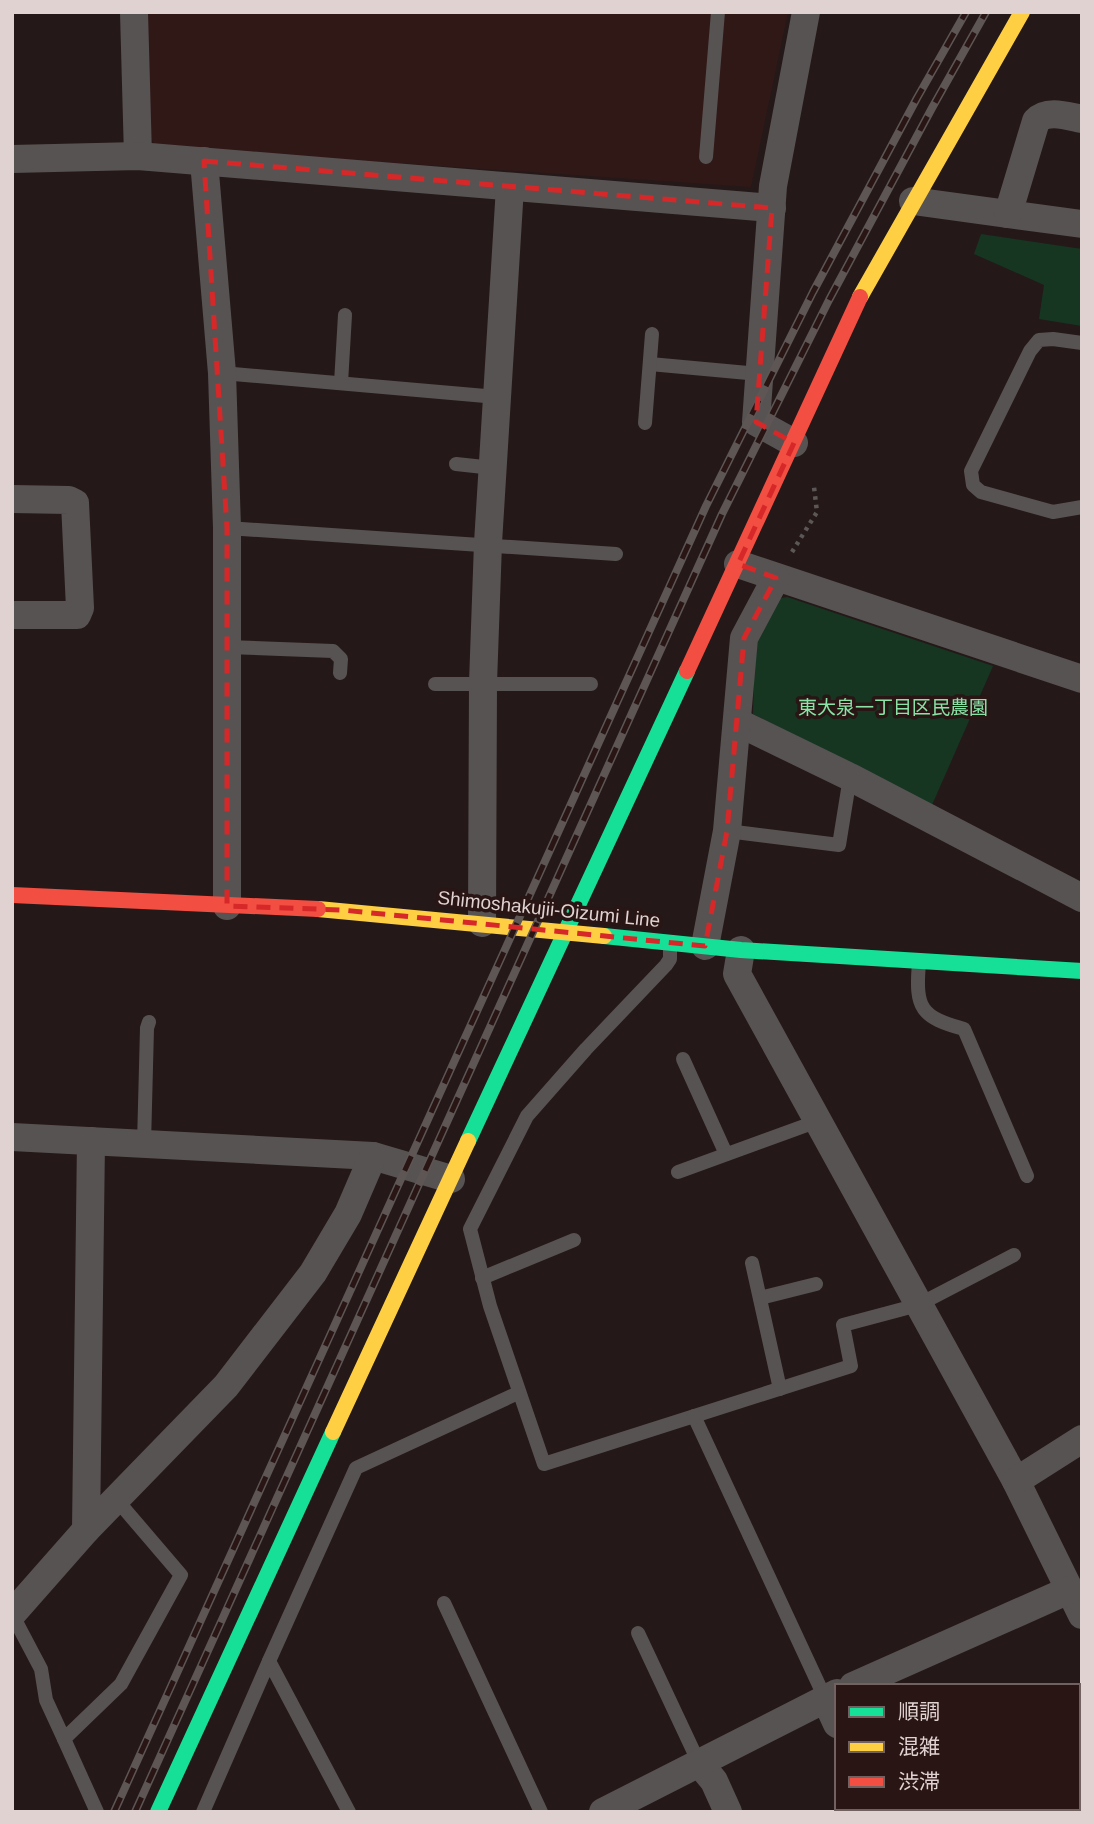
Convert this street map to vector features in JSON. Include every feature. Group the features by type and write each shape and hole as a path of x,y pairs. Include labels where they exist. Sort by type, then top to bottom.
{"street":[{"path":"134,12 138,156"},
{"path":"794,443 756,422 774,186 806,12"},
{"path":"158,1812 860,297 1022,12"},
{"path":"1008,214 1036,121 1049,114 1082,119"},
{"path":"12,159 138,156 772,208"},
{"path":"204,162 222,373 227,528 227,906"},
{"path":"482,923 483,683 488,544 510,187"},
{"path":"913,201 1082,224"},
{"path":"12,499 69,500 75,503 80,608 77,615 70,616 12,615"},
{"path":"738,564 1082,679"},
{"path":"705,946 727,831 744,638 776,578"},
{"path":"737,722 850,777 1082,898"},
{"name":"Shimoshakujii-Oizumi Line","path":"12,895 342,910 741,950 1082,971"},
{"path":"741,950 737,974 1016,1480 1082,1615"},
{"path":"12,1137 373,1156 451,1179"},
{"path":"86,1530 91,1141"},
{"path":"12,1614 86,1530 226,1386 313,1273 348,1214 373,1156"},
{"path":"1016,1480 1082,1439"},
{"path":"858,1684 1069,1590"},
{"path":"603,1812 831,1696 835,1715"},
{"path":"699,1763 714,1781 729,1812"}],"lane":[{"path":"706,157 718,12"},
{"path":"341,383 345,316"},
{"path":"645,423 652,334"},
{"path":"1082,343 1039,340 1030,351 971,471 973,485 981,492 1053,512 1082,508"},
{"path":"650,364 759,374"},
{"path":"222,373 497,397"},
{"path":"456,464 493,468"},
{"path":"227,528 616,554"},
{"path":"227,647 333,651 341,659 340,673"},
{"path":"435,684 591,684"},
{"path":"727,831 839,845 850,777"},
{"path":"670,942 670,959 666,965 527,1116 470,1229 482,1278 544,1464 851,1366 843,1325 918,1306 1014,1255"},
{"path":"919,961 920,1004 931,1019 964,1029 1027,1176"},
{"path":"144,1144 149,1022"},
{"path":"683,1059 726,1154"},
{"path":"678,1172 818,1121"},
{"path":"482,1278 573,1240"},
{"path":"752,1263 780,1389"},
{"path":"760,1298 816,1284"},
{"path":"203,1812 356,1468 519,1393"},
{"path":"694,1416 831,1696"},
{"path":"64,1739 121,1684 181,1575 116,1499"},
{"path":"444,1603 541,1812"},
{"path":"12,1614 41,1669 46,1700 97,1812"},
{"path":"638,1633 699,1763"},
{"path":"269,1661 349,1812"}],"path":[{"path":"776,578 817,512 814,489"}],"highlighted area":[{"path":"204,161 772,208 756,422 794,443 738,564 776,578 744,638 727,831 705,946 342,910 227,906 227,528"}],"shaded area":[{"path":"148,12 788,12 751,187 158,147 149,137"}],"green space":[{"path":"981,234 1082,249 1082,326 1039,319 1044,285 974,254"},
{"name":"東大泉一丁目区民農園","path":"787,597 993,666 932,805 753,714 755,644 777,599"}],"railway":[{"path":"114,1812 706,506 813,292 966,12"},
{"path":"135,1812 722,514 829,300 986,12"}],"traffic: fast":[{"path":"468,1141 687,671"},
{"path":"604,936 741,950 1082,971"},
{"path":"158,1812 333,1432"}],"traffic: slow":[{"path":"860,297 1022,12"},
{"path":"318,909 604,936"},
{"path":"333,1432 468,1141"}],"traffic: jam":[{"path":"687,671 860,297"},
{"path":"12,895 318,909"}]}
